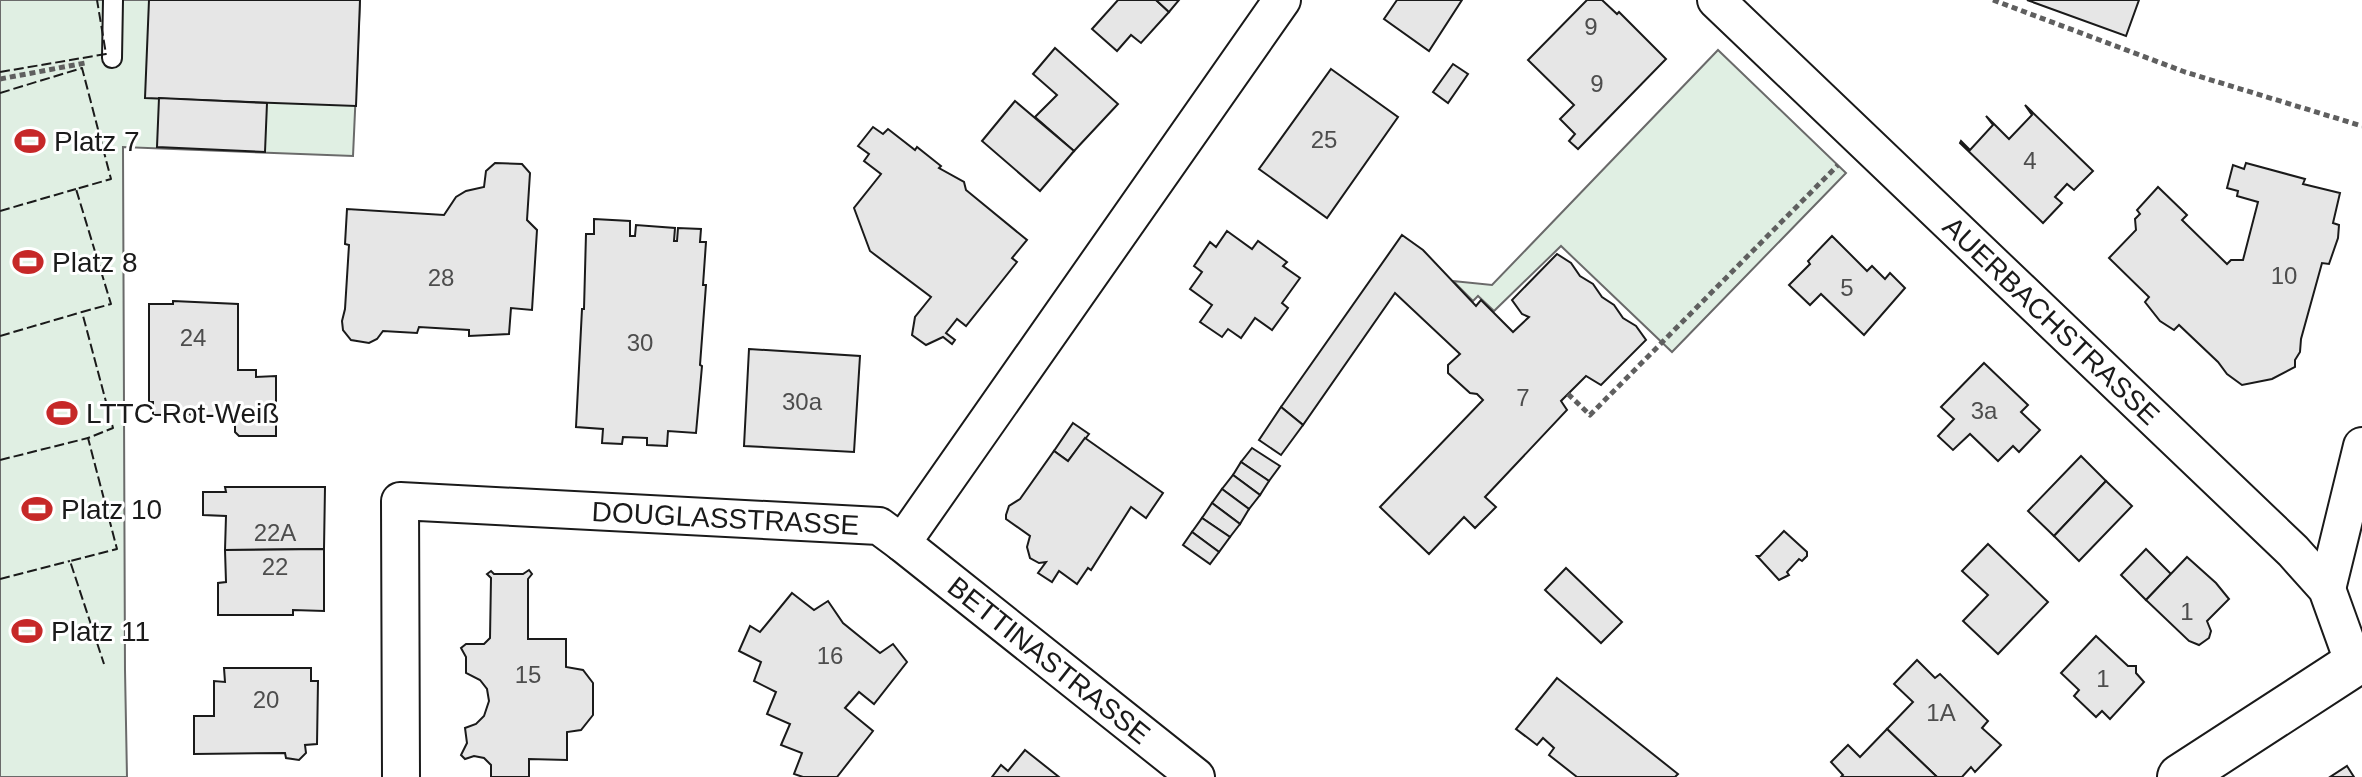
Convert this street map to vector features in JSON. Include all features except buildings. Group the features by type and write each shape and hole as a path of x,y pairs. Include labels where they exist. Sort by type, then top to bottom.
{"street":[{"path":"902,543 1282,0"},
{"name":"AUERBACHSTRASSE","path":"1716,0 2282,540 2327,589 2358,662"},
{"path":"2327,589 2362,446"},
{"name":"DOUGLASSTRASSE","path":"401,777 400,501 879,526 902,543"},
{"name":"BETTINASTRASSE","path":"902,543 1196,777"},
{"path":"2180,777 2358,662"}],"lane":[{"path":"112,58 113,0"}],"path":[{"path":"1993,0 2185,72 2362,126"},
{"path":"0,79 112,58"},
{"path":"1568,394 1590,415 1844,159"}],"green space":[{"name":"LTTC Rot-Weiß","path":"0,0 360,0 353,156 123,147 127,777 0,777"},
{"path":"1718,50 1846,173 1672,352 1561,246 1494,311 1478,296 1473,301 1453,281 1492,285"}],"fence":[{"path":"0,72 106,54 97,0"},
{"path":"0,93 82,68 111,179 76,189 111,304 82,312 113,428 88,438 117,549 70,561 104,664"},
{"path":"0,211 76,189"},
{"path":"0,336 82,312"},
{"path":"0,460 88,438"},
{"path":"0,579 70,561"}],"place":[{"name":"Platz 7","path":"30,141"},
{"name":"Platz 8","path":"28,262"},
{"name":"LTTC Rot-Weiß","path":"62,413"},
{"name":"Platz 10","path":"37,509"},
{"name":"Platz 11","path":"27,631"}]}
